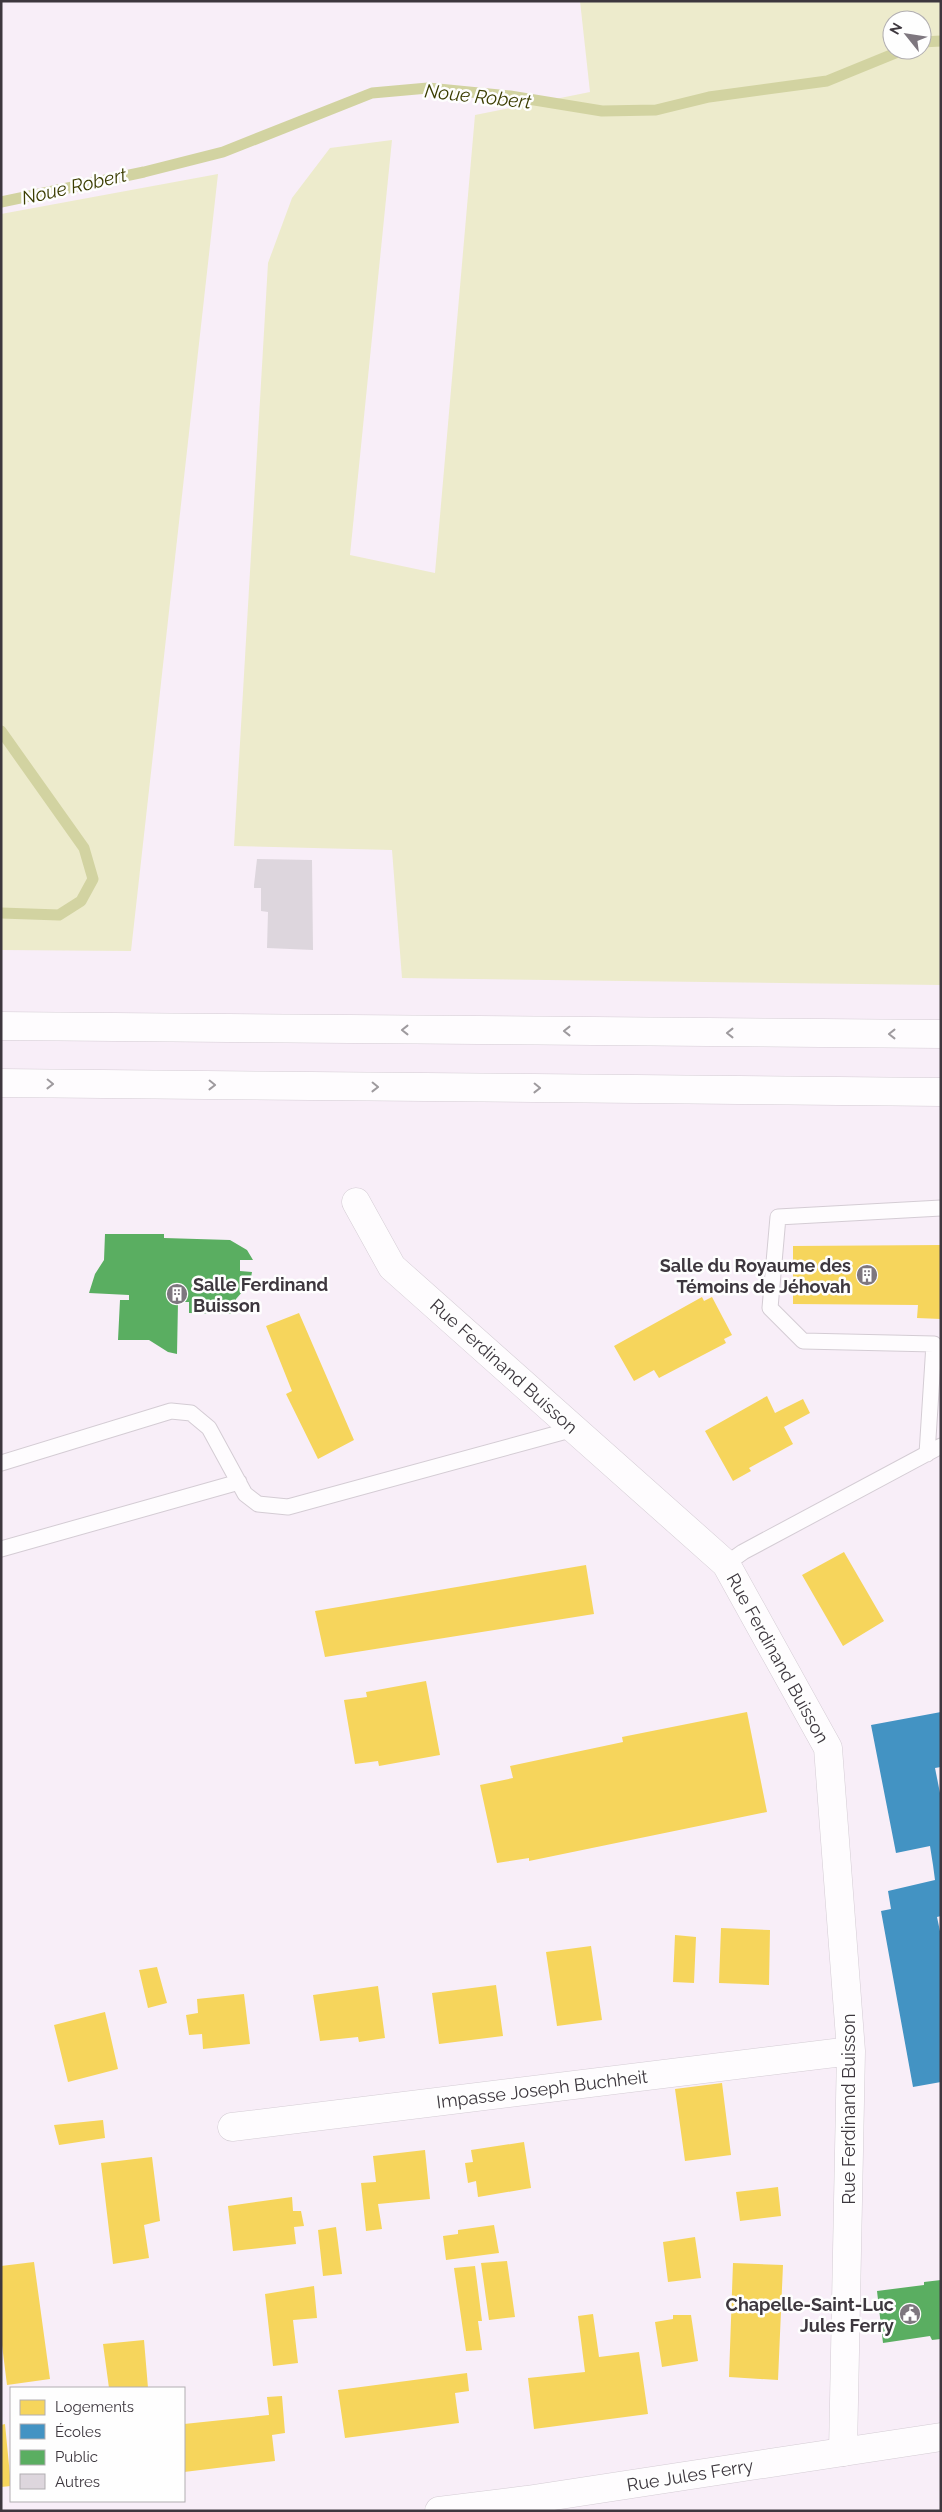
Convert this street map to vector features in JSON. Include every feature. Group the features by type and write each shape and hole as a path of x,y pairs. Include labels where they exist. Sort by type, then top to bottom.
{"main road":[{"path":"1,1026 941,1034"},
{"path":"1,1083 941,1092"},
{"name":"Rue Ferdinand Buisson","path":"356,1202 392,1266 726,1564 828,1748 851,2051 842,2452"},
{"name":"Impasse Joseph Buchheit","path":"232,2127 851,2051"},
{"name":"Rue Jules Ferry","path":"439,2511 610,2499 842,2452 941,2437"}],"lane":[{"path":"927,1454 934,1344 802,1341 770,1308 778,1217 941,1208"},
{"path":"1,1463 171,1410 192,1413 209,1428 245,1494 258,1504 288,1507 574,1429"},
{"path":"726,1564 743,1552 941,1446"},
{"path":"1,1549 239,1482"}],"shaded area":[{"path":"580,1 941,1 941,985 402,978 392,850 234,846 268,263 292,198 330,148 392,140 350,555 435,573 475,115 590,92"},
{"path":"218,174 131,951 1,950 1,214"}],"building: Logements":[{"name":"Salle du Royaume des Témoins de Jéhovah","path":"941,1245 941,1319 917,1318 918,1305 793,1304 793,1246"},
{"path":"702,1297 704,1301 712,1297 732,1335 724,1339 726,1343 659,1378 654,1370 634,1381 614,1346"},
{"path":"299,1313 354,1440 318,1459 286,1394 292,1391 266,1326"},
{"path":"767,1396 775,1413 803,1399 810,1413 784,1427 793,1444 749,1468 751,1471 733,1481 705,1431"},
{"path":"844,1552 884,1621 843,1646 802,1575"},
{"path":"586,1565 594,1614 325,1657 315,1611"},
{"path":"426,1681 440,1755 379,1766 378,1761 355,1764 344,1700 367,1697 366,1692"},
{"path":"747,1712 767,1812 529,1861 529,1858 497,1863 480,1785 513,1778 510,1766 623,1742 622,1737"},
{"path":"721,1928 770,1930 769,1985 719,1983"},
{"path":"675,1935 696,1937 694,1983 673,1982"},
{"path":"591,1946 602,2020 557,2026 546,1952"},
{"path":"157,1967 167,2003 148,2008 139,1970"},
{"path":"496,1985 503,2036 439,2044 432,1993"},
{"path":"378,1986 385,2038 359,2042 358,2037 320,2041 313,1995"},
{"path":"244,1994 250,2044 203,2049 202,2034 189,2035 186,2015 198,2013 197,1999"},
{"path":"105,2012 118,2069 68,2082 54,2025"},
{"path":"722,2083 731,2155 685,2161 675,2089"},
{"path":"103,2120 105,2138 59,2145 54,2125"},
{"path":"524,2142 531,2188 478,2197 476,2181 468,2183 465,2163 473,2162 471,2150"},
{"path":"425,2150 430,2199 378,2204 382,2229 366,2231 361,2183 376,2182 373,2156"},
{"path":"152,2157 160,2221 144,2225 149,2258 113,2264 101,2163"},
{"path":"778,2187 781,2216 740,2221 736,2192"},
{"path":"292,2197 293,2211 301,2211 304,2226 294,2227 296,2244 233,2251 228,2206"},
{"path":"494,2225 499,2253 446,2260 443,2236 458,2234 458,2230"},
{"path":"336,2227 342,2274 323,2276 318,2230"},
{"path":"695,2237 701,2278 668,2282 663,2242"},
{"path":"507,2261 515,2317 489,2320 481,2263"},
{"path":"34,2262 50,2379 7,2385 1,2337 1,2266"},
{"path":"733,2263 783,2265 778,2380 729,2377"},
{"path":"475,2266 482,2321 478,2321 482,2350 466,2351 454,2268"},
{"path":"314,2286 317,2318 293,2320 298,2363 273,2366 265,2294"},
{"path":"593,2314 599,2357 639,2352 648,2414 534,2429 528,2378 585,2372 578,2316"},
{"path":"673,2315 691,2315 698,2361 662,2367 655,2322 673,2319"},
{"path":"144,2340 148,2387 109,2387 103,2344"},
{"path":"467,2373 469,2391 455,2393 459,2423 345,2438 338,2390"},
{"path":"282,2396 285,2433 272,2435 275,2461 185,2472 185,2424 269,2415 267,2397"},
{"path":"5,2424 10,2486 1,2487 1,2425"}],"building: Écoles":[{"path":"941,1712 941,1767 935,1768 941,1798 941,1916 937,1917 941,1936 941,2082 913,2087 881,1911 891,1909 888,1891 935,1880 930,1846 896,1853 871,1725"}],"building: Public":[{"name":"Salle Ferdinand Buisson","path":"105,1234 164,1234 164,1238 230,1240 247,1250 253,1260 240,1260 240,1271 252,1272 250,1283 236,1299 236,1314 189,1313 189,1302 178,1302 177,1354 168,1352 149,1340 118,1340 120,1300 129,1300 129,1295 89,1293 95,1274 104,1260"},
{"name":"Chapelle-Saint-Luc Jules Ferry","path":"941,2280 941,2339 932,2340 930,2336 883,2343 877,2291 924,2285 924,2282"}],"building: Autres":[{"path":"257,859 312,860 313,950 267,948 268,912 261,911 261,888 254,888"}],"waterway":[{"name":"Noue Robert","path":"932,41 941,41"},
{"name":"Noue Robert","path":"1,202 144,172 223,152 372,93 428,88 510,96 602,111 656,110 709,97 827,81 882,59"},
{"name":"Noue Robert","path":"1,731 84,848 93,879 81,901 59,915 1,913"}],"place":[{"name":"Salle du Royaume des Témoins de Jéhovah","path":"867,1275"},
{"name":"Salle Ferdinand Buisson","path":"177,1294"},
{"name":"Chapelle-Saint-Luc Jules Ferry","path":"910,2314"}]}
